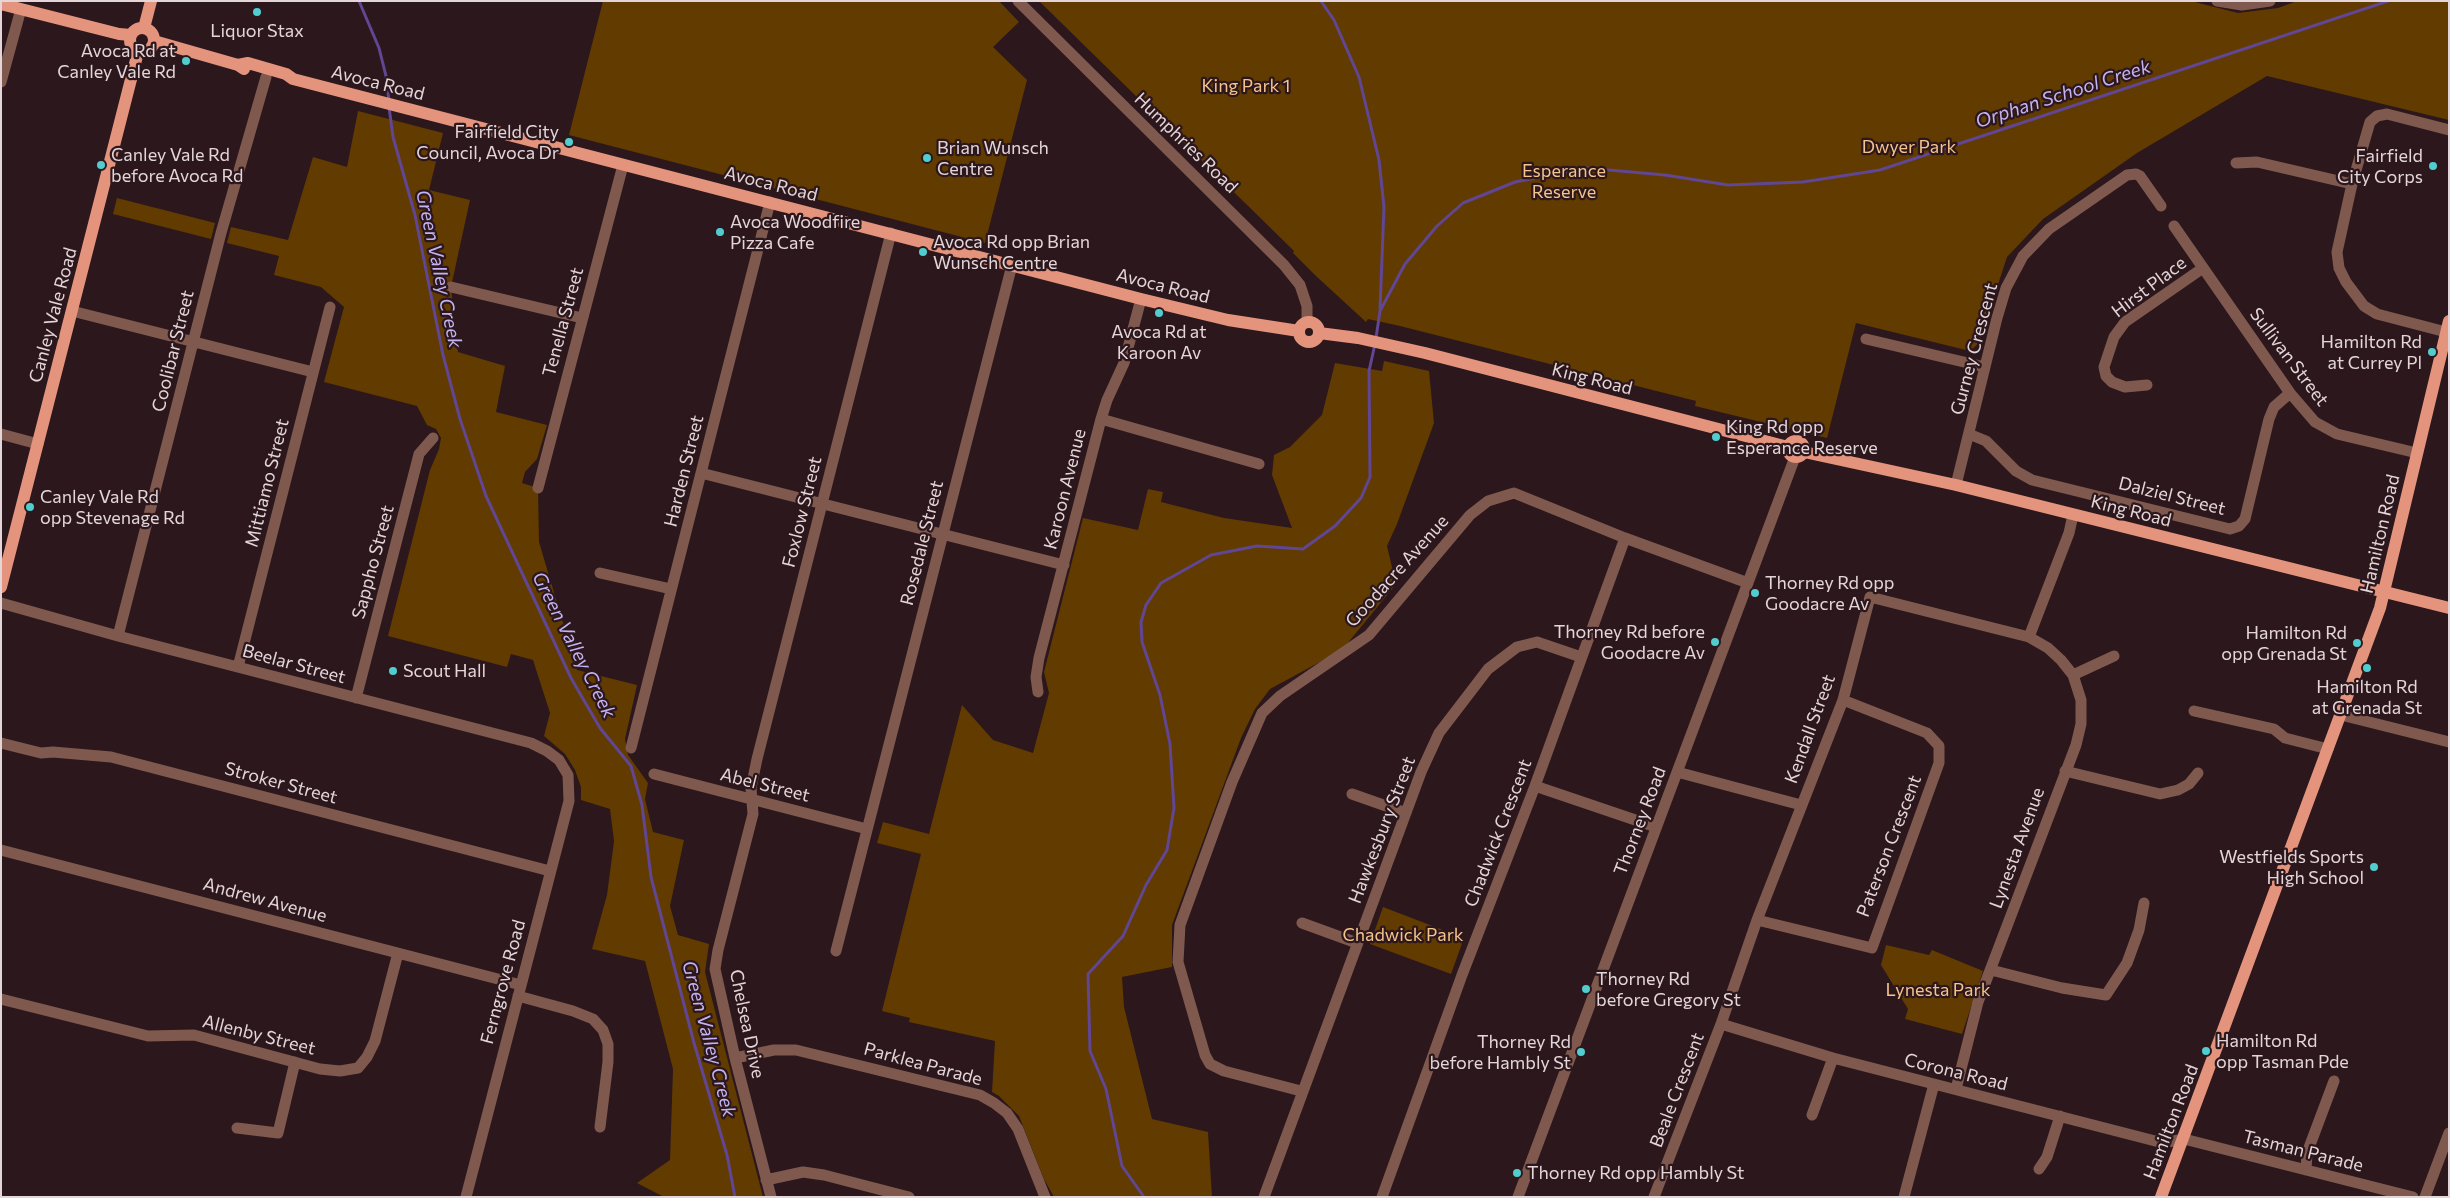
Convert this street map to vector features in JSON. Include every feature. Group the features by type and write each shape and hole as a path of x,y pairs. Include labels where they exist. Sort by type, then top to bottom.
{"main road":[{"path":"144,28 151,1"},
{"path":"1,4 118,34 130,35"},
{"path":"137,28 144,28 153,35 154,41 150,49 138,52 130,43 130,35 137,28"},
{"name":"Avoca Road","path":"154,41 238,65 247,72 284,81 293,79"},
{"name":"Canley Vale Road","path":"1,587 5,554 38,444 138,52"},
{"name":"Avoca Road","path":"238,65 248,63 286,74 293,79 1141,299 1228,320 1303,327 1301,338 1306,342 1316,339 1318,333 1387,344"},
{"name":"Hamilton Road","path":"2161,1197 2342,715 2380,608 2447,326"},
{"name":"King Road","path":"1387,344 1796,452 1956,486 2449,608"}],"street":[{"name":"Humphries Road","path":"1018,1 1284,265 1300,285 1307,306 1303,327"},
{"path":"2217,1 2242,4 2270,1"},
{"path":"1,82 21,9"},
{"name":"Coolibar Street","path":"118,636 221,233 266,76"},
{"path":"2447,326 2377,314 2364,306 2346,282 2339,268 2337,252 2367,128 2377,116 2387,114 2449,130"},
{"path":"2236,162 2257,162 2352,184"},
{"name":"Tenella Street","path":"538,488 623,165"},
{"name":"Gurney Crescent","path":"1956,486 2006,288 2023,256 2049,229 2132,173 2140,176 2161,206"},
{"name":"Harden Street","path":"631,748 770,202"},
{"name":"Sullivan Street","path":"2174,226 2290,394 2315,422 2337,434 2417,452"},
{"name":"Foxlow Street","path":"752,800 751,788 757,759 891,233"},
{"name":"Rosedale Street","path":"836,951 1012,266"},
{"name":"Hirst Place","path":"2147,385 2124,387 2112,382 2106,376 2104,367 2114,337 2125,322 2203,268"},
{"path":"451,287 582,318"},
{"name":"Karoon Avenue","path":"1038,692 1036,677 1039,658 1101,419 1109,394 1124,363 1141,299"},
{"name":"Mittiamo Street","path":"238,667 330,307"},
{"path":"72,311 313,372"},
{"path":"1866,339 1985,367"},
{"name":"Dalziel Street","path":"1970,434 1986,441 2016,471 2032,480 2230,529 2240,526 2244,519 2269,419 2274,407 2290,394"},
{"path":"1101,419 1259,464"},
{"path":"1,434 38,444"},
{"name":"Sappho Street","path":"356,698 419,454 433,438"},
{"name":"Thorney Road","path":"1518,1197 1796,452"},
{"path":"701,472 1064,565"},
{"name":"Goodacre Avenue","path":"1301,1091 1224,1071 1209,1065 1182,978 1178,949 1178,930 1232,782 1262,713 1280,696 1369,635 1470,515 1488,501 1514,493 1625,538 1748,584"},
{"path":"2029,637 2069,532 2073,515"},
{"name":"Chadwick Crescent","path":"1382,1197 1462,975 1536,786 1581,656 1625,538"},
{"path":"600,573 672,589"},
{"name":"Kendall Street","path":"1722,1024 1757,920 1842,700 1870,597 2029,637"},
{"name":"Beelar Street","path":"1,603 118,636 531,743 559,760 568,775"},
{"name":"Lynesta Avenue","path":"1956,1090 1978,1002 2076,745 2081,724 2081,700 2073,675 2048,648 2029,637"},
{"name":"Hawkesbury Street","path":"1264,1197 1301,1091 1421,772 1439,733 1488,669 1517,646 1537,642 1581,656"},
{"path":"2073,675 2114,656"},
{"name":"Paterson Crescent","path":"1757,920 1872,948 1939,763 1940,746 1927,734 1842,700"},
{"path":"2194,711 2274,729 2285,738 2328,749"},
{"path":"2342,715 2449,742"},
{"name":"Stroker Street","path":"1,743 41,753 53,752 110,757 550,871"},
{"path":"2065,771 2160,794 2178,790 2189,784 2198,773"},
{"path":"1677,772 1801,805"},
{"name":"Abel Street","path":"654,774 867,829"},
{"name":"Ferngrove Road","path":"466,1197 568,801 568,775"},
{"path":"1536,786 1656,827"},
{"path":"1352,794 1406,813"},
{"name":"Chelsea Drive","path":"752,800 753,814 718,950 716,969 734,1058 771,1197"},
{"name":"Andrew Avenue","path":"1,850 398,953 519,990 593,1019 604,1030 608,1044 608,1062 600,1127"},
{"path":"1991,970 2062,988 2106,995 2128,963 2139,930 2144,903"},
{"path":"1302,923 1357,943"},
{"name":"Allenby Street","path":"1,999 148,1036 194,1035 294,1062 340,1071 358,1068 367,1057 374,1041 398,953"},
{"name":"Corona Road","path":"1722,1024 1833,1058 2163,1143 2184,1139"},
{"name":"Beale Crescent","path":"1654,1197 1722,1024"},
{"name":"Parklea Parade","path":"734,1058 774,1050 796,1050 980,1096 994,1102 1006,1113 1018,1129 1045,1197"},
{"path":"1812,1115 1833,1058"},
{"path":"237,1128 278,1133 294,1062"},
{"path":"2306,1170 2307,1154 2334,1081"},
{"path":"1904,1197 1934,1084"},
{"path":"2039,1169 2047,1157 2060,1116"},
{"path":"2425,1197 2449,1133"},
{"name":"Tasman Parade","path":"2184,1139 2413,1197"},
{"path":"766,1180 803,1172 909,1197"}],"green space":[{"path":"603,1 999,1 1019,22 993,47 1027,80 985,243 569,135"},
{"path":"1039,1 2191,1 2238,13 2278,8 2297,1 2449,1 2449,120 2267,76 2137,153 2043,219 2007,257 1979,343 1970,351 1856,323 1827,438 1695,406 1696,401 1400,326 1368,319 1366,322 1316,276 1293,253 1294,251"},
{"path":"358,111 443,133 429,190 470,200 451,287 458,352 505,366 496,412 547,425 537,459 525,472 522,483 538,488 539,542 577,670 637,685 625,739 628,755 648,783 645,799 653,832 684,840 670,906 678,935 709,944 705,972 763,1197 664,1197 637,1183 670,1160 673,1069 645,961 592,949 607,895 614,841 610,809 581,800 581,787 575,770 565,754 544,736 550,713 533,660 511,654 507,667 388,636 430,470 439,449 441,438 436,429 427,425 417,406 324,382 344,307 321,287 274,275 279,256 227,243 231,227 288,240 313,157 347,167"},
{"path":"117,198 215,223 211,239 113,214"},
{"path":"1384,361 1429,371 1434,423 1387,546 1396,584 1347,644 1331,656 1270,689 1255,709 1241,738 1172,925 1172,967 1122,977 1124,1007 1152,1119 1208,1132 1212,1197 1054,1197 1044,1179 1019,1116 999,1096 992,1092 995,1041 909,1022 910,1018 882,1011 921,854 877,843 883,822 929,834 962,705 993,740 1033,753 1049,693 1044,672 1083,518 1138,530 1148,489 1163,492 1161,502 1224,518 1292,528 1272,475 1274,455 1290,447 1322,415 1335,363 1382,371"},
{"name":"Chadwick Park","path":"1383,907 1464,938 1451,974 1370,944"},
{"name":"Lynesta Park","path":"1886,945 1929,955 1932,950 1983,971 1962,1034 1905,1019 1908,1009 1881,965"}],"waterway":[{"path":"359,1 379,48 386,76 389,101"},
{"path":"1321,1 1334,20 1359,77 1379,160 1384,207 1380,309"},
{"name":"Orphan School Creek","path":"1376,338 1380,311 1405,264 1437,226 1463,203 1515,182 1586,168 1665,175 1728,185 1803,182 1880,170 2388,1"},
{"name":"Green Valley Creek","path":"389,107 393,137 415,215 443,355 460,419 486,496 571,678 600,728 631,766 642,805 651,877 694,1043 727,1155 735,1197"},
{"name":"Orphan School Creek","path":"1144,1197 1122,1166 1106,1089 1090,1051 1088,974 1123,936 1146,885 1167,850 1174,808 1170,744 1160,695 1142,642 1141,622 1146,605 1161,583 1211,555 1257,546 1303,549 1335,526 1361,498 1370,477 1369,371 1375,344"}],"place":[{"name":"Liquor Stax","path":"257,12"},
{"name":"Avoca Rd at Canley Vale Rd","path":"186,61"},
{"name":"Fairfield City Council, Avoca Dr","path":"569,142"},
{"name":"Brian Wunsch Centre","path":"927,158"},
{"name":"Canley Vale Rd before Avoca Rd","path":"101,165"},
{"name":"Fairfield City Corps","path":"2433,166"},
{"name":"Avoca Woodfire Pizza Cafe","path":"720,232"},
{"name":"Avoca Rd opp Brian Wunsch Centre","path":"923,252"},
{"name":"Avoca Rd at Karoon Av","path":"1159,313"},
{"name":"Hamilton Rd at Currey Pl","path":"2432,352"},
{"name":"King Rd opp Esperance Reserve","path":"1716,437"},
{"name":"Canley Vale Rd opp Stevenage Rd","path":"30,507"},
{"name":"Thorney Rd opp Goodacre Av","path":"1755,593"},
{"name":"Thorney Rd before Goodacre Av","path":"1715,642"},
{"name":"Hamilton Rd opp Grenada St","path":"2357,643"},
{"name":"Hamilton Rd at Grenada St","path":"2367,668"},
{"name":"Scout Hall","path":"393,671"},
{"name":"Westfields Sports High School","path":"2374,867"},
{"name":"Thorney Rd before Gregory St","path":"1586,989"},
{"name":"Hamilton Rd opp Tasman Pde","path":"2206,1051"},
{"name":"Thorney Rd before Hambly St","path":"1581,1052"},
{"name":"Thorney Rd opp Hambly St","path":"1517,1173"}],"park label":[{"name":"King Park 1","path":"1246,86"},
{"name":"Dwyer Park","path":"1909,147"},
{"name":"Esperance Reserve","path":"1564,181"}]}
